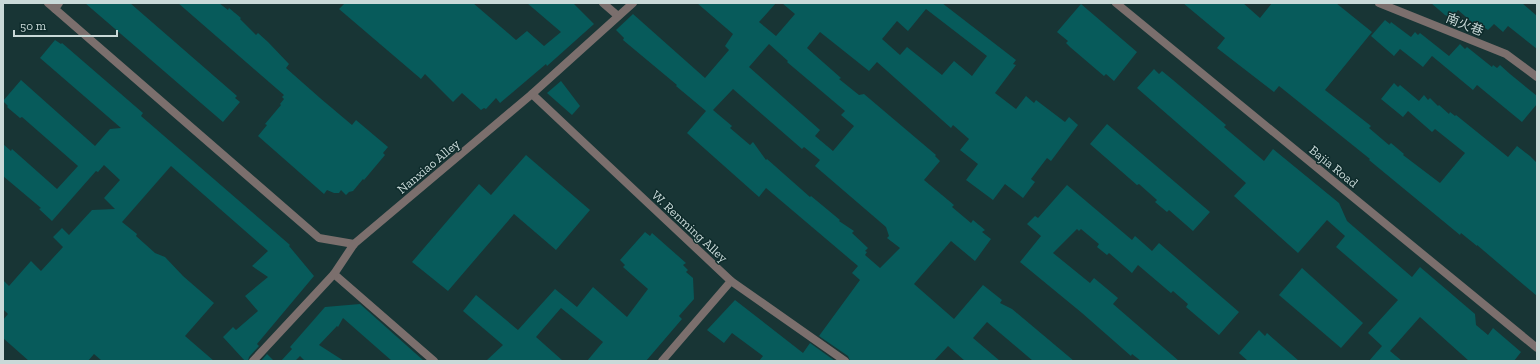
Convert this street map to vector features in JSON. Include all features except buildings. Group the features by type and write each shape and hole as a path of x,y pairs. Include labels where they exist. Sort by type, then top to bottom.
{"street":[{"path":"603,3 618,16"},
{"name":"Nanxiao Alley","path":"253,361 334,274 354,244 532,94 633,3"},
{"name":"Bajia Road","path":"1116,3 1537,348"},
{"name":"南火巷","path":"1379,3 1506,54 1537,77"},
{"path":"54,5 319,238 354,244"},
{"name":"W. Renming Alley","path":"532,94 731,281 845,361"},
{"path":"334,274 434,361"},
{"path":"662,361 731,281"}]}
